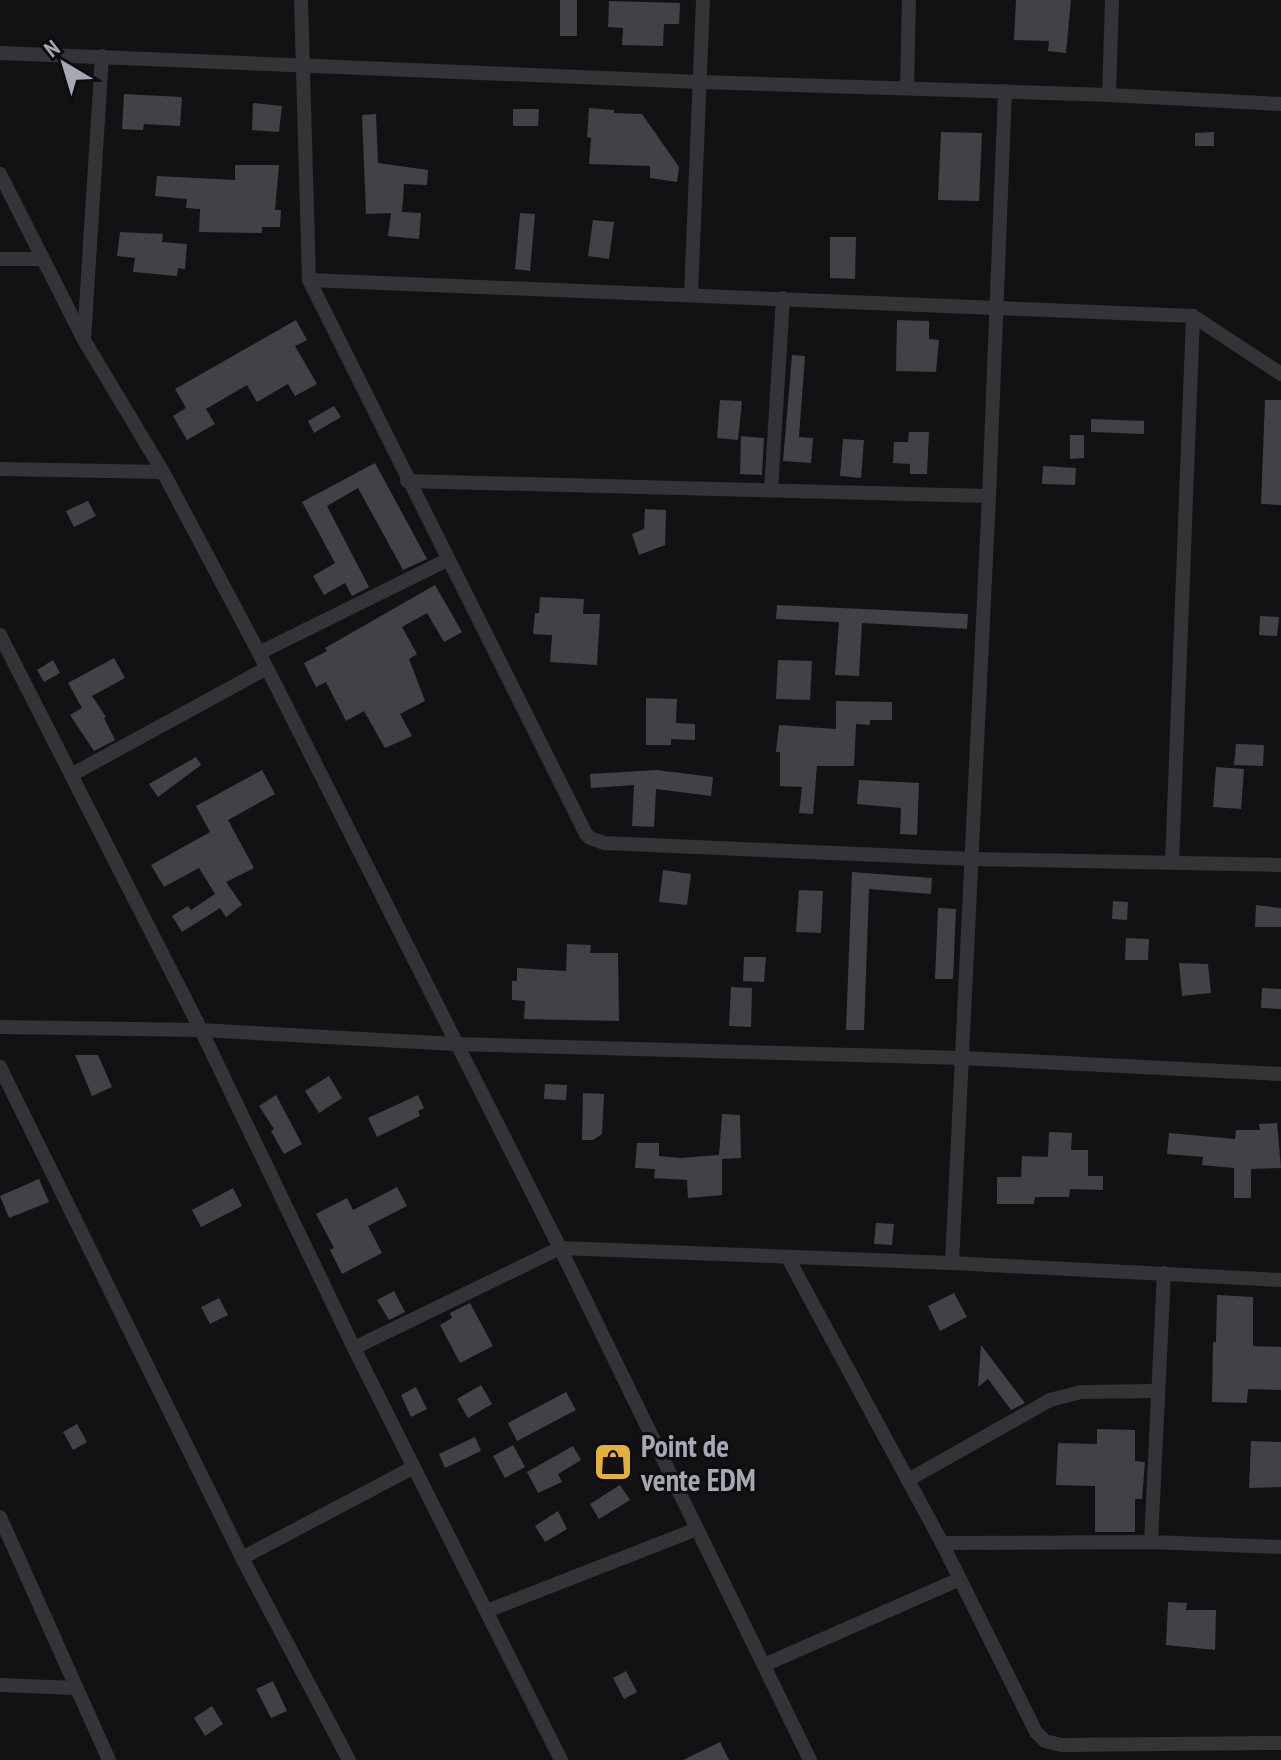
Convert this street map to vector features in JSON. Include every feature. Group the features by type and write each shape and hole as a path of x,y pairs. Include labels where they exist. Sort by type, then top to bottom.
{"street":[{"path":"301,0 309,280 407,481 590,838 604,843 972,859 1281,865"},
{"path":"691,294 703,0"},
{"path":"907,87 909,0"},
{"path":"1109,95 1112,0"},
{"path":"0,53 1281,104"},
{"path":"84,340 102,56"},
{"path":"952,1263 964,1058 1005,91"},
{"path":"0,174 84,340 163,472 267,668 560,1248 810,1760"},
{"path":"0,259 41,259"},
{"path":"309,280 1193,316 1281,374"},
{"path":"771,490 783,298"},
{"path":"1172,863 1193,316"},
{"path":"0,469 163,472"},
{"path":"407,481 989,496"},
{"path":"259,653 447,560"},
{"path":"0,635 5,656 71,775 201,1030 354,1348 561,1760"},
{"path":"71,775 267,668"},
{"path":"0,1027 201,1030 455,1044 964,1058 1281,1074"},
{"path":"0,1067 242,1558 349,1760"},
{"path":"354,1348 560,1248 1281,1280"},
{"path":"788,1258 942,1543 1036,1732 1045,1741 1061,1745 1281,1743"},
{"path":"1151,1542 1164,1273"},
{"path":"908,1480 1050,1400 1081,1392 1157,1391"},
{"path":"242,1558 414,1467"},
{"path":"0,1517 109,1760"},
{"path":"487,1611 697,1529"},
{"path":"942,1543 1151,1542 1281,1547"},
{"path":"764,1665 960,1579"},
{"path":"0,1685 75,1688"}],"building":[{"path":"560,0 577,0 577,36 560,36"},
{"path":"1016,0 1071,0 1066,53 1048,51 1049,41 1014,40"},
{"path":"609,1 680,3 679,24 664,24 663,46 622,45 623,28 608,27"},
{"path":"124,94 182,97 180,126 144,124 143,130 122,129"},
{"path":"253,103 282,106 279,132 252,130"},
{"path":"589,108 642,114 679,167 677,182 650,178 650,166 589,164"},
{"path":"513,109 539,109 538,126 513,126"},
{"path":"376,114 378,163 428,170 427,185 404,184 402,212 421,213 419,239 388,236 391,213 366,214 362,115"},
{"path":"941,132 982,133 979,201 938,200"},
{"path":"1214,132 1214,146 1195,146 1195,133"},
{"path":"235,165 279,165 275,210 281,210 280,227 262,227 262,233 199,232 200,209 186,208 187,199 155,196 157,176 235,180"},
{"path":"520,213 535,214 530,271 515,269"},
{"path":"593,220 614,222 609,259 588,256"},
{"path":"120,232 163,234 162,242 187,244 185,269 178,268 177,276 133,272 135,258 117,256"},
{"path":"830,237 856,237 855,279 830,278"},
{"path":"296,320 307,340 295,346 317,384 295,396 288,384 257,402 247,385 206,409 215,424 187,440 173,416 186,408 175,389"},
{"path":"897,320 929,321 929,339 939,340 936,372 896,371"},
{"path":"792,355 805,356 799,437 813,438 811,463 783,461"},
{"path":"720,400 742,401 738,440 717,438"},
{"path":"1265,400 1281,400 1281,505 1261,504"},
{"path":"334,406 341,417 314,433 308,421"},
{"path":"1091,419 1144,421 1144,434 1091,432"},
{"path":"909,432 929,432 927,474 910,474 910,464 893,463 894,442 908,442"},
{"path":"1070,435 1084,435 1084,458 1070,459"},
{"path":"741,436 764,438 762,475 740,474"},
{"path":"843,439 864,440 861,478 840,476"},
{"path":"375,463 427,559 403,570 358,488 327,506 369,587 352,596 345,583 324,595 313,576 335,563 302,502"},
{"path":"1043,466 1076,468 1075,485 1042,484"},
{"path":"88,501 96,516 74,527 66,511"},
{"path":"645,509 666,510 665,545 639,555 632,534 644,529"},
{"path":"435,585 462,632 444,642 427,613 402,627 417,654 409,659 425,701 400,714 412,736 385,748 364,711 346,721 326,682 316,687 304,663"},
{"path":"540,597 584,599 583,614 600,614 597,665 550,662 552,635 533,634"},
{"path":"777,605 968,614 967,629 862,623 859,676 835,675 839,622 776,619"},
{"path":"1260,616 1279,617 1277,636 1259,635"},
{"path":"114,658 125,678 92,696 106,717 115,740 94,751 70,715 82,708 68,683"},
{"path":"53,660 60,673 44,682 37,670"},
{"path":"778,660 812,661 810,700 776,699"},
{"path":"646,698 677,699 676,723 695,724 695,740 671,739 671,745 646,745"},
{"path":"836,701 892,702 892,720 870,720 870,725 856,724 854,766 817,766 813,814 799,813 802,787 780,786 780,752 776,752 779,725 836,729"},
{"path":"1236,744 1264,745 1263,766 1234,765"},
{"path":"196,757 201,765 158,797 149,784"},
{"path":"1216,767 1244,769 1241,809 1213,807"},
{"path":"262,770 275,794 228,820 254,868 226,882 242,905 226,917 220,908 182,932 172,916 188,906 191,910 215,894 199,868 164,887 151,865 210,832 196,806"},
{"path":"656,770 713,777 711,796 656,789 654,827 632,826 634,785 591,788 590,774"},
{"path":"859,780 919,783 917,835 900,834 901,808 857,804"},
{"path":"663,870 691,874 687,905 659,902"},
{"path":"852,872 932,878 931,894 869,889 864,1030 846,1030"},
{"path":"799,890 823,891 821,933 796,932"},
{"path":"1113,901 1128,902 1127,920 1112,919"},
{"path":"1256,905 1281,908 1281,927 1255,927"},
{"path":"938,908 956,909 953,979 935,979"},
{"path":"1126,938 1149,939 1148,960 1125,960"},
{"path":"567,944 591,945 590,953 618,953 619,1021 524,1019 525,1001 512,1000 512,981 517,981 517,968 566,971"},
{"path":"744,957 766,957 764,982 743,981"},
{"path":"1179,963 1208,964 1211,993 1182,996"},
{"path":"731,987 752,988 751,1027 729,1026"},
{"path":"1262,988 1281,989 1281,1009 1261,1008"},
{"path":"75,1055 98,1055 112,1087 92,1096"},
{"path":"329,1076 342,1098 319,1113 305,1091"},
{"path":"545,1084 567,1085 566,1100 544,1099"},
{"path":"583,1093 604,1094 602,1134 593,1140 582,1140"},
{"path":"276,1095 302,1144 284,1154 271,1131 274,1129 259,1106"},
{"path":"418,1095 424,1108 418,1111 420,1116 377,1137 368,1118"},
{"path":"722,1114 740,1115 741,1158 722,1159 722,1195 688,1198 687,1180 654,1178 655,1169 635,1168 637,1143 659,1143 659,1156 719,1155"},
{"path":"1277,1123 1281,1168 1251,1169 1251,1198 1234,1198 1234,1168 1202,1165 1203,1157 1167,1154 1169,1133 1235,1139 1236,1130 1260,1130 1259,1124"},
{"path":"1049,1132 1072,1133 1071,1150 1088,1150 1088,1176 1103,1176 1103,1190 1070,1189 1069,1197 1035,1197 1034,1204 997,1204 997,1177 1021,1177 1022,1156 1048,1157"},
{"path":"39,1179 49,1202 9,1218 0,1196"},
{"path":"397,1187 407,1206 368,1226 382,1253 342,1274 330,1250 334,1248 316,1214 347,1198 353,1210"},
{"path":"233,1188 242,1206 201,1227 192,1210"},
{"path":"876,1223 894,1224 892,1245 874,1244"},
{"path":"394,1291 405,1312 389,1320 377,1300"},
{"path":"954,1293 967,1317 940,1331 928,1306"},
{"path":"1217,1295 1253,1297 1253,1346 1281,1347 1281,1390 1248,1389 1247,1403 1212,1402"},
{"path":"219,1298 228,1315 210,1324 201,1307"},
{"path":"470,1303 493,1346 460,1363 440,1325 452,1318 450,1313"},
{"path":"981,1345 1025,1403 1011,1410 988,1379 978,1387"},
{"path":"481,1385 492,1404 468,1418 457,1399"},
{"path":"416,1387 427,1409 411,1417 401,1395"},
{"path":"566,1392 576,1410 517,1441 508,1423"},
{"path":"77,1424 87,1442 73,1450 63,1432"},
{"path":"1097,1429 1135,1430 1135,1461 1145,1462 1142,1499 1135,1499 1135,1532 1095,1532 1095,1486 1056,1485 1058,1443 1097,1444"},
{"path":"475,1437 481,1451 445,1468 439,1454"},
{"path":"1251,1441 1281,1442 1281,1487 1249,1488"},
{"path":"513,1445 525,1467 505,1478 493,1456"},
{"path":"573,1446 581,1460 558,1474 562,1482 538,1493 527,1472"},
{"path":"620,1485 630,1500 599,1519 590,1504"},
{"path":"558,1511 567,1529 545,1542 535,1526"},
{"path":"1168,1602 1187,1603 1186,1610 1216,1610 1215,1650 1166,1645"},
{"path":"626,1671 637,1692 624,1699 613,1678"},
{"path":"273,1681 287,1711 271,1718 256,1689"},
{"path":"212,1706 223,1724 205,1736 194,1718"},
{"path":"720,1742 729,1760 683,1760"}],"place":[{"name":"Point de vente EDM","path":"613,1462"}]}
